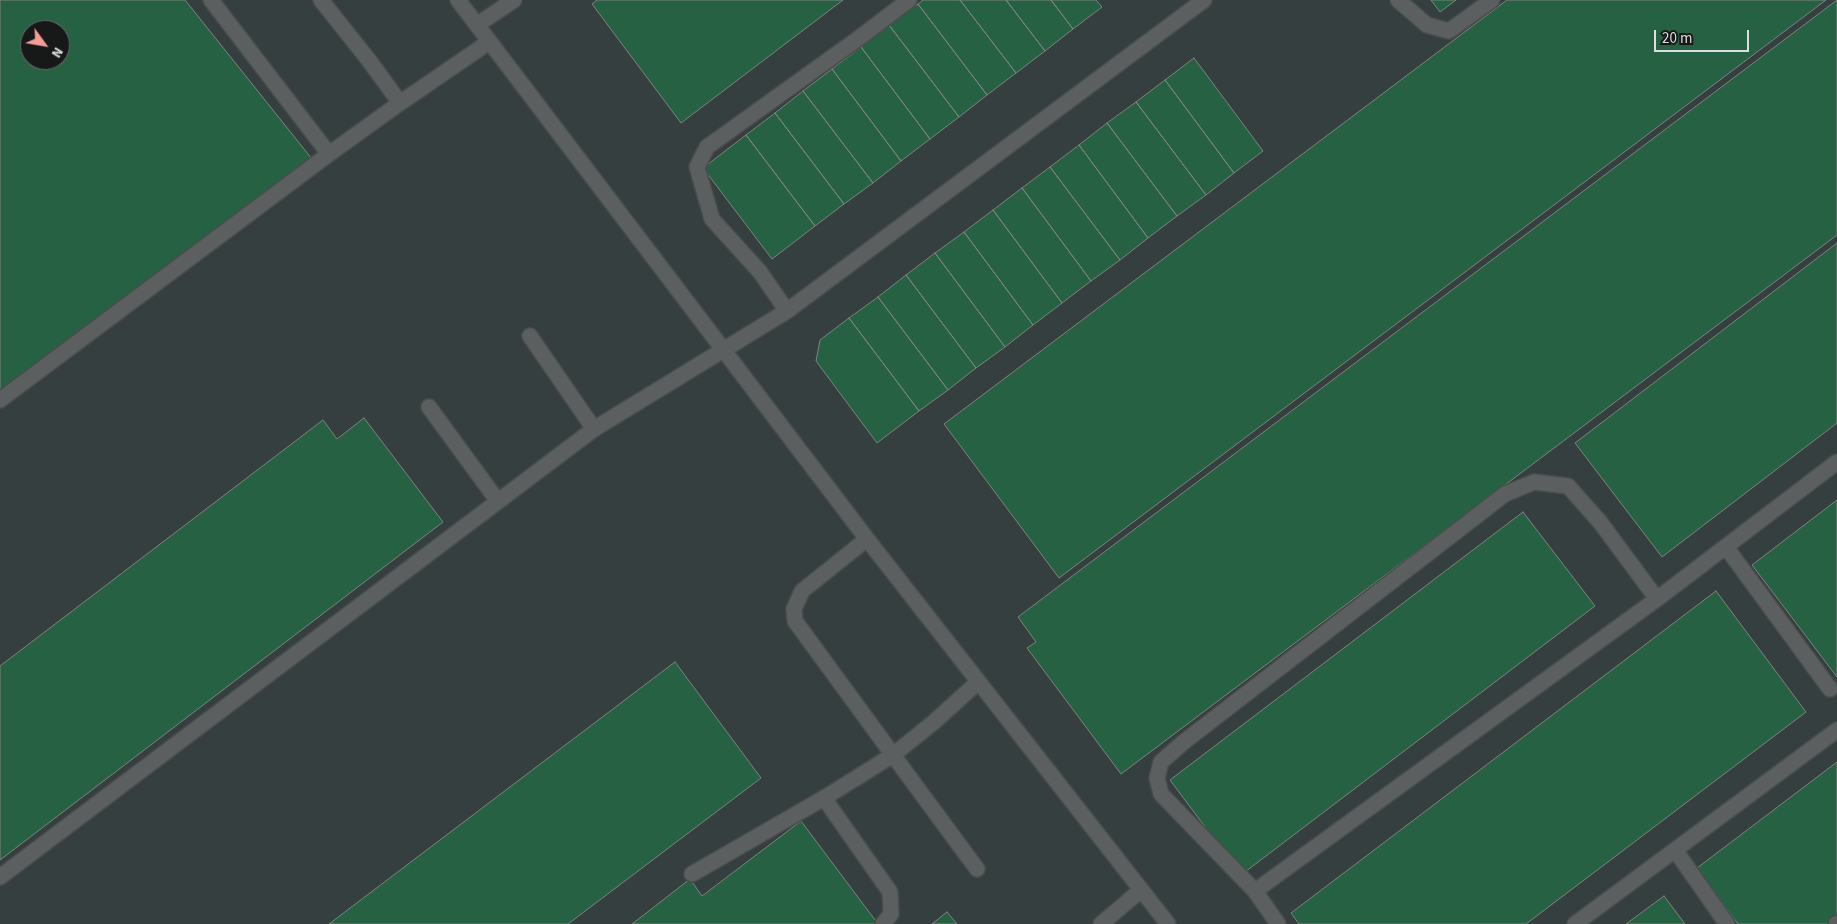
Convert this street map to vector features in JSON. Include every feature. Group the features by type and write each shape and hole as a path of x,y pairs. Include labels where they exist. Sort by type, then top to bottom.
{"street":[{"path":"211,0 329,154"},
{"path":"321,0 371,62 400,103"},
{"path":"458,0 867,539 1168,924"},
{"path":"477,25 514,0"},
{"path":"787,311 760,272 712,219 697,167 707,147 860,38 909,0"},
{"path":"0,877 497,500 594,429 787,311 1202,0"},
{"path":"1398,0 1427,25 1450,32 1492,0"},
{"path":"0,400 329,154 489,42"},
{"path":"530,336 594,429"},
{"path":"429,406 497,500"},
{"path":"1255,891 1657,599 1837,462"},
{"path":"1278,924 1255,891 1161,794 1157,778 1161,762 1185,741 1506,494 1534,482 1568,486 1600,522 1657,599"},
{"path":"867,539 802,591 794,609 795,621 977,869"},
{"path":"1726,547 1830,688"},
{"path":"692,874 824,798 893,755 934,722 978,682"},
{"path":"1575,924 1837,730"},
{"path":"824,798 890,892 891,914 884,924"},
{"path":"1675,850 1727,924"},
{"path":"1101,924 1141,890"}],"shaded area":[{"path":"0,0 1837,0 1837,924 0,924"}],"building":[{"path":"0,0 185,0 312,159 0,394"},
{"path":"597,0 843,0 681,123 592,4"},
{"path":"923,0 960,0 1016,73 987,95 918,4"},
{"path":"960,0 1006,0 1045,51 1016,73"},
{"path":"1006,0 1051,0 1073,29 1045,51"},
{"path":"1051,0 1096,0 1102,7 1073,29"},
{"path":"1431,0 1456,0 1440,12"},
{"path":"1507,0 1826,0 1059,578 944,424"},
{"path":"1837,0 1837,235 1121,774 1027,648 1036,642 1018,617"},
{"path":"918,4 987,95 959,117 889,25"},
{"path":"889,25 959,117 930,139 861,47"},
{"path":"861,47 930,139 901,161 832,69"},
{"path":"1194,58 1263,151 1234,173 1165,80"},
{"path":"832,69 901,161 873,183 803,91"},
{"path":"1165,80 1234,173 1206,195 1136,102"},
{"path":"803,91 873,183 844,204 775,113"},
{"path":"1136,102 1206,195 1177,216 1107,123"},
{"path":"775,113 844,204 815,226 746,135"},
{"path":"1107,123 1177,216 1148,238 1079,145"},
{"path":"746,135 815,226 772,259 703,168"},
{"path":"1079,145 1148,238 1120,260 1050,167"},
{"path":"1050,167 1120,260 1091,281 1022,188"},
{"path":"1022,188 1091,281 1062,303 993,210"},
{"path":"993,210 1062,303 1033,325 964,232"},
{"path":"964,232 1033,325 1005,347 935,253"},
{"path":"1837,243 1837,423 1662,557 1575,443"},
{"path":"935,253 1005,347 976,368 906,275"},
{"path":"906,275 976,368 948,390 878,297"},
{"path":"878,297 948,390 919,411 849,318"},
{"path":"849,318 919,411 877,443 816,361 820,340"},
{"path":"364,418 443,522 0,860 0,666 323,420 337,439"},
{"path":"1837,500 1837,677 1752,565"},
{"path":"1523,512 1595,606 1241,875 1170,780"},
{"path":"1716,591 1806,712 1526,924 1299,924 1291,913"},
{"path":"675,662 761,778 568,924 329,924"},
{"path":"1837,762 1837,924 1738,924 1697,868"},
{"path":"801,821 878,924 632,924 690,879 702,896"},
{"path":"1664,896 1685,924 1626,924"},
{"path":"947,912 957,924 932,924"}]}
